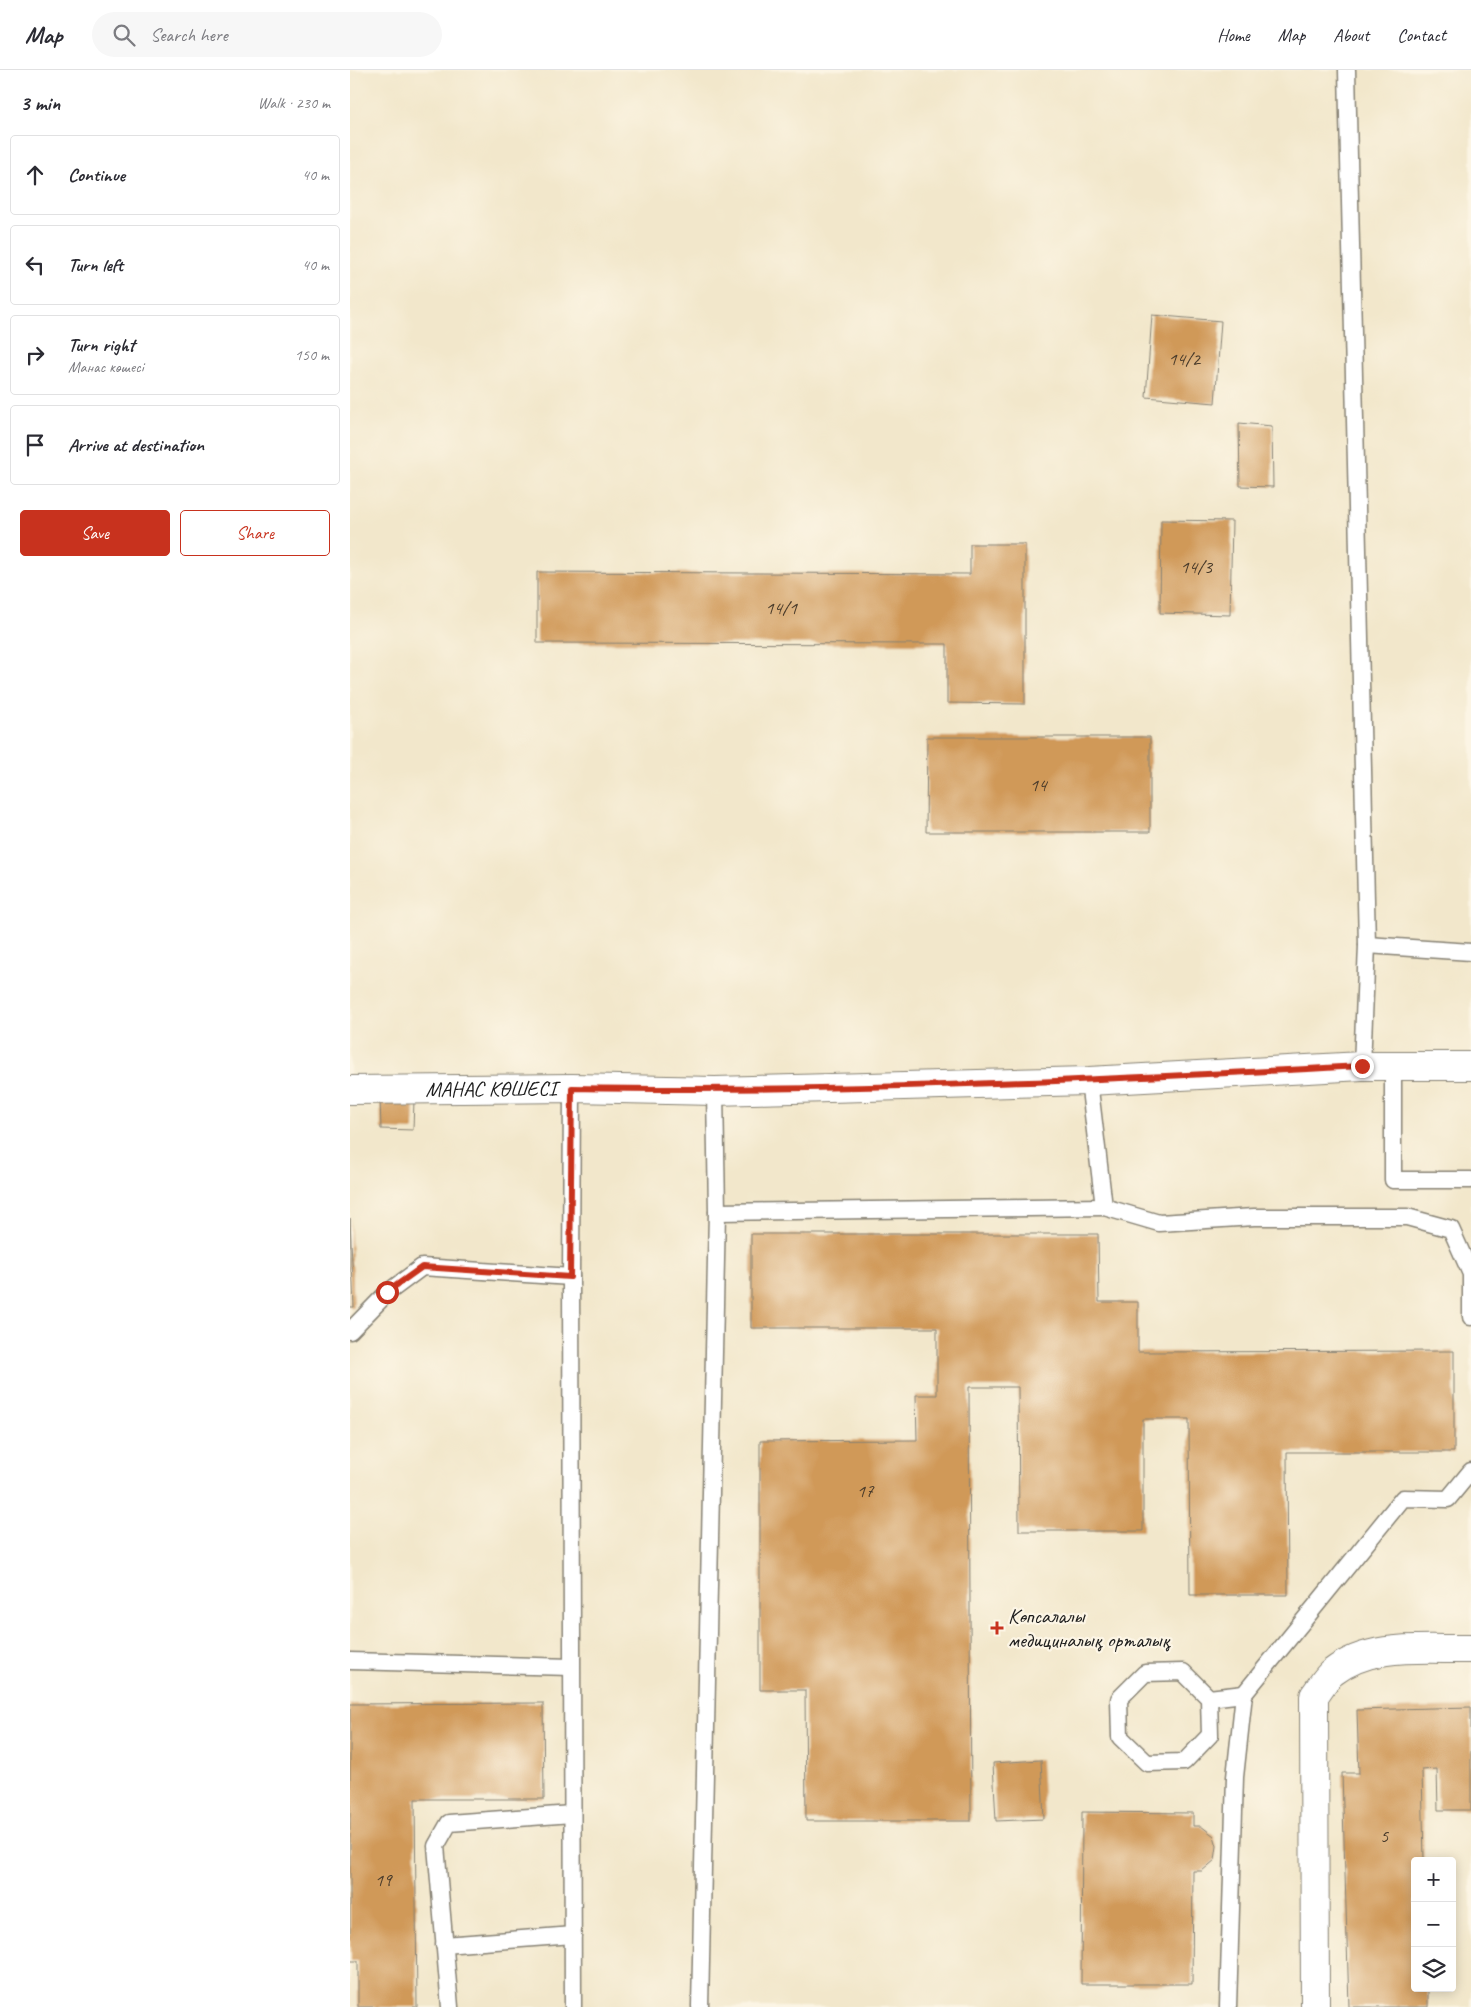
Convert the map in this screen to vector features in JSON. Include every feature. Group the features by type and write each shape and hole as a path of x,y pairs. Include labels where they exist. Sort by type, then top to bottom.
{"street":[{"name":"МАНАС КӨШЕСІ","path":"350,1090 572,1088 715,1091 1089,1081 1362,1066 1471,1066"},
{"path":"1314,2007 1314,1696 1332,1673 1357,1657 1371,1652 1471,1649"}],"lane":[{"path":"1347,70 1367,945 1362,1066"},
{"path":"1367,945 1471,952"},
{"path":"1393,1066 1393,1180 1471,1180"},
{"path":"1089,1081 1104,1207"},
{"path":"572,1088 570,1277 573,2007"},
{"path":"700,2007 717,1212 715,1091"},
{"path":"717,1212 1104,1207 1159,1223 1254,1217 1407,1216 1451,1229 1470,1274 1471,1317"},
{"path":"350,1330 387,1292 422,1267 570,1277"},
{"path":"1228,2007 1235,1777 1244,1694 1403,1498 1448,1499 1471,1471"},
{"path":"350,1661 572,1667"},
{"path":"1183,1672 1209,1698 1210,1736 1184,1762 1147,1763 1120,1737 1119,1699 1145,1673 1183,1672"},
{"path":"1209,1698 1244,1694"},
{"path":"450,2007 436,1846 449,1823 572,1814"},
{"path":"444,1945 573,1935"}],"building":[{"path":"1152,315 1221,321 1215,403 1146,397"},
{"path":"1239,423 1272,426 1273,487 1240,486"},
{"path":"1161,520 1232,521 1230,615 1160,613"},
{"path":"970,544 1025,544 1025,704 947,703 947,644 537,643 537,572 970,574"},
{"path":"927,737 1150,737 1150,832 926,832"},
{"path":"380,1098 414,1100 413,1130 381,1129"},
{"path":"350,1218 354,1307 350,1307"},
{"path":"751,1234 1098,1234 1099,1302 1138,1302 1138,1352 1454,1351 1454,1452 1287,1452 1288,1595 1190,1595 1189,1419 1143,1419 1143,1531 1019,1531 1018,1387 969,1387 971,1821 806,1821 805,1690 760,1690 760,1441 917,1440 916,1395 937,1395 937,1328 751,1328"},
{"path":"543,1703 544,1799 415,1799 417,2007 358,2007 358,1961 350,1961 350,1704"},
{"path":"1471,1707 1471,1810 1438,1810 1437,1769 1422,1770 1424,1857 1411,1857 1411,1992 1428,1992 1428,2007 1349,2007 1342,1773 1359,1773 1357,1710"},
{"path":"1041,1760 1044,1819 996,1821 993,1763"},
{"path":"1082,1812 1193,1813 1193,1826 1201,1826 1214,1836 1217,1846 1215,1860 1202,1871 1193,1871 1192,1984 1081,1984"}],"place":[{"name":"Көпсалалы медициналық орталық","path":"997,1628"}],"route":[{"path":"387,1292 422,1267 570,1277 572,1088 715,1091 1089,1081 1362,1066"}]}
